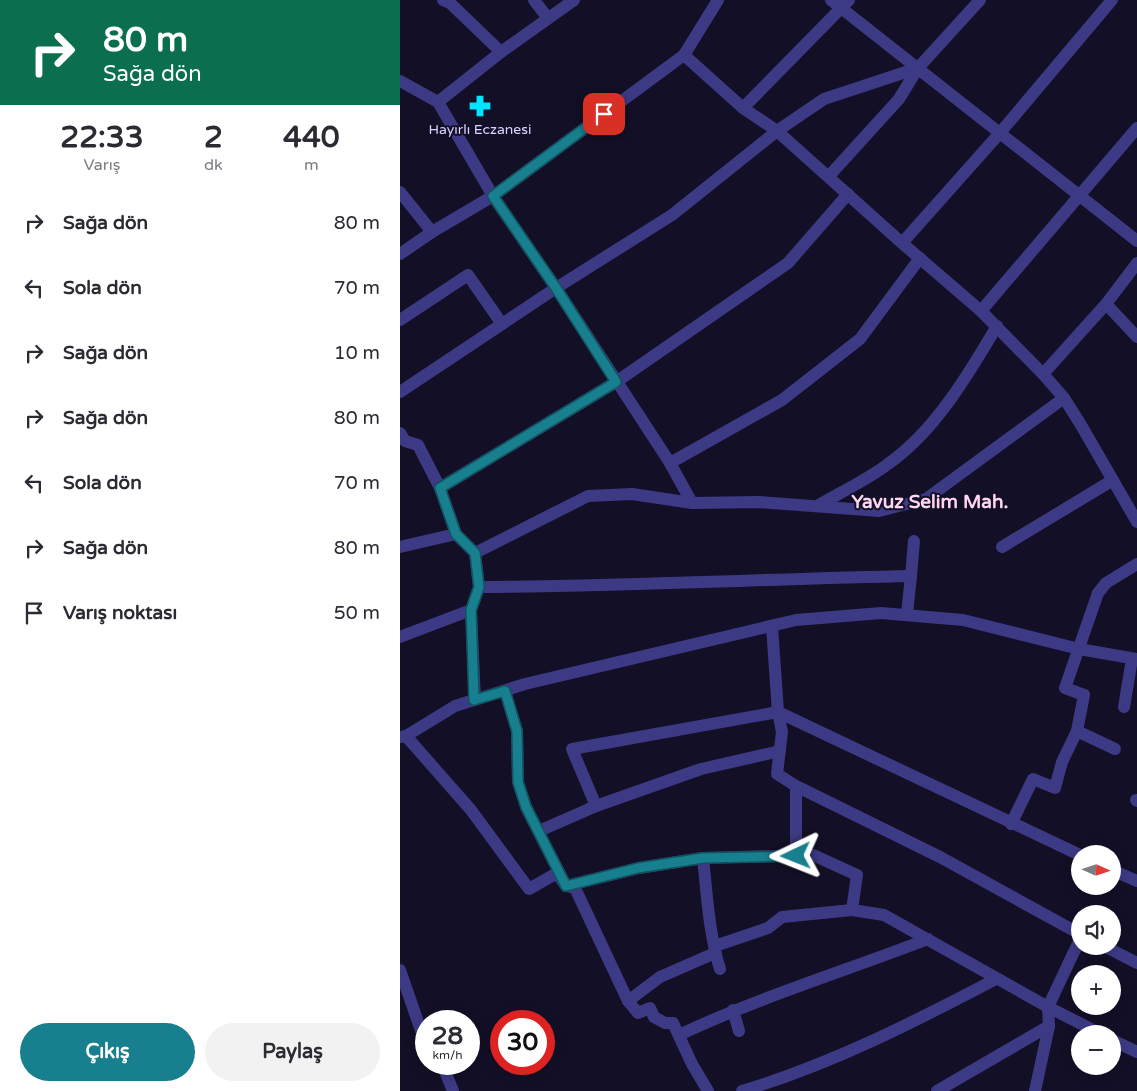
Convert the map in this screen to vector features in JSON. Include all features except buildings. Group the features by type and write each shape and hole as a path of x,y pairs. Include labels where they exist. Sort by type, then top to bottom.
{"street":[{"path":"443,0 450,3 501,52"},
{"path":"534,0 547,17"},
{"path":"438,102 547,17 574,0"},
{"path":"400,254 432,232 493,196 684,55 718,0"},
{"path":"831,0 846,4 918,68 1000,134 1079,193 1137,241"},
{"path":"829,176 899,99 918,68 980,0"},
{"path":"902,243 1000,134 1112,0"},
{"path":"743,108 846,4"},
{"path":"684,55 743,108 777,131 829,176 997,326 1064,398 1137,522"},
{"path":"400,392 556,288 672,215 777,131 824,99 918,68"},
{"path":"400,81 438,102 493,196 670,462 692,502"},
{"path":"981,310 1079,193 1137,128"},
{"path":"400,192 432,232"},
{"path":"440,488 616,382 788,263 848,194"},
{"path":"670,462 782,400 860,339 920,258"},
{"path":"1043,374 1106,304 1137,264"},
{"path":"400,320 468,275 502,324"},
{"path":"1106,304 1137,337"},
{"path":"819,505 888,464 925,431 970,370 997,326"},
{"path":"475,553 588,496 632,494 692,502 819,505 879,510 926,499 1064,398"},
{"path":"402,439 418,445 440,488 456,534 475,553 479,587 471,610 474,700"},
{"path":"1002,547 1113,480"},
{"path":"400,547 456,534"},
{"path":"907,614 914,541"},
{"path":"1011,824 1033,779 1055,788 1062,762 1077,731 1084,695 1065,688 1098,593 1106,583 1137,564"},
{"path":"479,587 630,585 701,581 910,576"},
{"path":"400,637 471,610"},
{"path":"708,1091 692,1064 673,1023 665,1024 654,1017 650,1008 638,1013 628,1001 575,888 566,886 557,872 529,889 471,810 403,737 455,706 526,684 637,656 772,627 796,620 881,613 963,620 1079,650 1135,659 1124,707"},
{"path":"772,627 778,712 782,732 777,774 796,786 940,857 1071,929"},
{"path":"505,691 517,731 518,782 526,807 566,886"},
{"path":"596,806 572,749 778,712 1011,824 1071,850"},
{"path":"1077,731 1115,749"},
{"path":"539,831 596,806 701,770 780,751"},
{"path":"796,786 796,856"},
{"path":"566,886 638,868 703,858 813,855 857,875 852,910"},
{"path":"703,858 715,949 720,969"},
{"path":"1121,874 1137,881"},
{"path":"628,1001 660,977 715,949 768,928 782,917 852,910 884,915 928,938 996,979 1083,1025"},
{"path":"679,1035 733,1010 846,971 928,938"},
{"path":"1035,1091 1049,1026 1048,1007 1072,955"},
{"path":"1121,955 1137,963"},
{"path":"400,970 415,1013"},
{"path":"742,1091 798,1074 834,1059 917,1020 996,979"},
{"path":"733,1010 739,1031"},
{"path":"937,1091 1049,1026"},
{"path":"1121,1044 1137,1052"},
{"path":"446,1075 453,1091"}],"place":[{"name":"Hayırlı Eczanesi","path":"480,106"}],"district":[{"name":"Yavuz Selim Mah.","path":"930,502"}],"route":[{"path":"604,114 493,196 556,288 616,382 440,488 456,534 475,553 479,587 471,610 474,700 505,691 517,731 518,782 526,807 566,886 638,868 703,858 796,856"}]}
